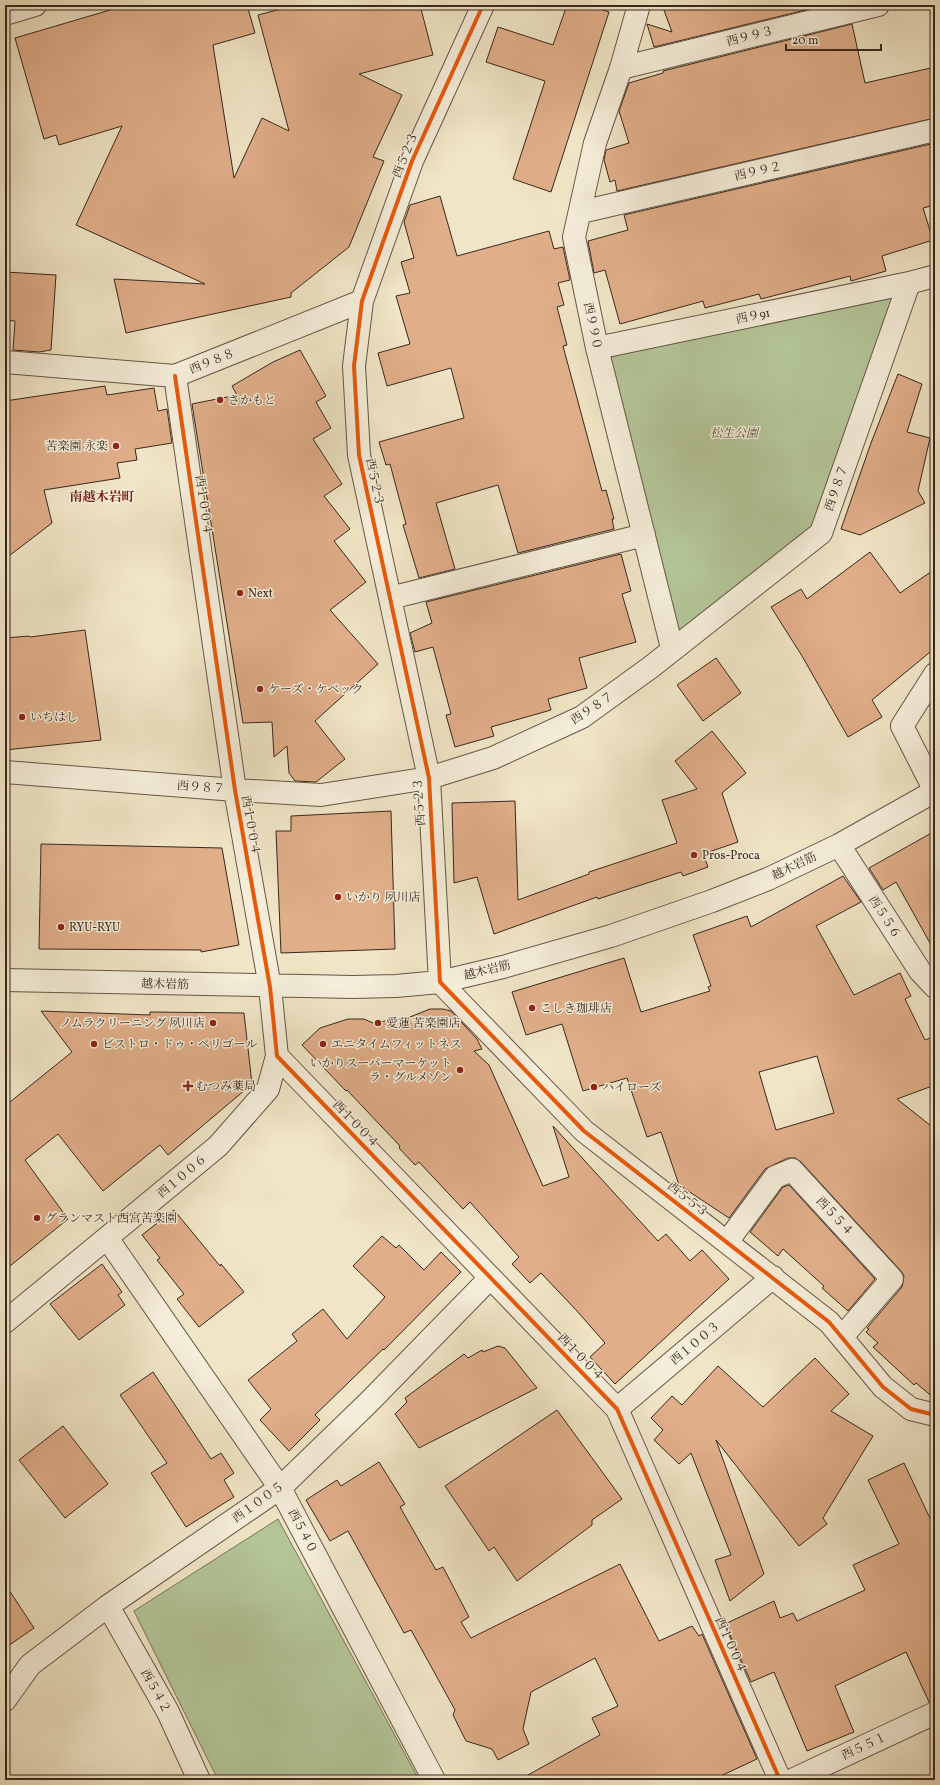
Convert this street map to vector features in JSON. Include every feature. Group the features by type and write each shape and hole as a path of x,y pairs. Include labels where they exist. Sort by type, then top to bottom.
{"street":[{"path":"5,14 35,5"},
{"name":"西５２３","path":"440,982 429,778 359,455 354,366 362,301 412,161 483,5"},
{"name":"西９９０","path":"639,5 621,68 595,143 581,212 574,237 597,348 672,648"},
{"name":"西９９３","path":"621,68 878,5"},
{"name":"西９９２","path":"581,212 935,130"},
{"path":"909,283 935,276"},
{"name":"西９91","path":"597,348 909,283"},
{"name":"西９８７","path":"5,772 235,790 321,795 429,778 492,758 582,717 651,667 672,648 820,533 909,283"},
{"name":"西９８８","path":"5,362 175,376 362,301"},
{"name":"西１００４","path":"175,376 235,790 270,987 277,1056 617,1409 780,1780"},
{"path":"390,598 644,535"},
{"path":"935,674 902,726 935,791"},
{"name":"越木岩筋","path":"5,980 270,987 396,986 440,982 559,952 705,904 768,879 839,845 935,791"},
{"name":"西５５６","path":"839,845 928,968 935,988"},
{"name":"西５５３","path":"440,982 584,1131 829,1322 883,1387 911,1409 935,1415"},
{"name":"西１００６","path":"5,1322 218,1146 268,1090 277,1056"},
{"name":"西５５４","path":"727,1242 775,1177 792,1170 892,1279 842,1337"},
{"name":"西５４０","path":"107,1238 280,1488 434,1780"},
{"name":"西１００３","path":"617,1409 773,1277"},
{"name":"西１００５","path":"5,1700 30,1665 108,1606 280,1488 369,1402 490,1278"},
{"name":"西５４２","path":"108,1606 168,1712 199,1780"},
{"name":"西５５１","path":"792,1780 935,1713"}],"green space":[{"name":"松生公園","path":"898,291 814,528 678,633 601,351"},
{"path":"278,1519 419,1780 218,1780 134,1611"}],"building":[{"path":"127,5 247,5 255,33 213,45 234,178 262,118 289,131 258,15 296,5 420,5 433,55 359,74 402,95 373,157 384,161 349,247 291,293 291,297 126,333 114,279 205,284 76,225 122,126 59,145 56,135 44,139 15,38"},
{"path":"567,5 588,5 609,12 551,192 513,179 545,81 486,62 498,27 553,45"},
{"path":"662,5 826,5 654,47 647,24 672,32"},
{"path":"852,24 865,83 935,67 935,118 617,191 615,180 610,182 604,160 606,150 629,143 619,111 629,83 663,73 663,71"},
{"path":"935,143 935,205 923,208 933,240 882,256 886,271 851,281 850,276 761,299 759,294 705,308 703,301 620,324 605,270 594,273 588,241 628,230 624,215"},
{"path":"440,196 457,256 549,231 554,249 563,247 570,280 558,283 564,305 557,307 567,345 563,346 602,491 606,490 614,519 612,519 614,529 518,553 498,485 436,503 455,569 419,578 403,525 406,524 390,464 386,465 379,442 464,418 451,368 387,386 378,353 410,344 396,296 410,293 401,262 414,258 404,222 410,205"},
{"path":"5,272 56,275 51,350 39,352 13,350 15,321 5,320"},
{"path":"300,350 326,396 316,402 331,428 313,439 342,484 324,496 350,529 334,541 366,582 330,610 378,664 315,721 345,759 316,782 295,781 289,773 287,746 274,757 272,722 243,723 192,404 237,395 232,386 273,362"},
{"path":"898,374 922,384 907,432 930,438 918,491 925,503 860,535 841,529 871,443"},
{"path":"105,386 107,395 154,388 158,411 167,409 172,443 135,449 137,460 117,463 120,478 44,490 52,523 5,559 5,401"},
{"path":"870,552 900,593 935,569 935,648 872,700 882,717 848,737 802,656 771,607 801,589 807,599"},
{"path":"621,554 631,591 622,594 636,642 579,658 587,688 548,699 551,710 491,727 494,736 455,747 446,715 451,714 433,647 415,652 410,633 432,623 426,602"},
{"path":"85,630 101,740 5,750 5,638 30,637"},
{"path":"716,658 741,693 703,721 677,685"},
{"path":"712,731 746,773 722,793 738,842 703,854 708,867 683,876 681,872 598,899 597,897 494,934 477,877 454,883 452,803 515,801 518,900 589,874 589,872 677,843 662,800 697,789 675,761"},
{"path":"391,811 395,949 281,953 276,831 291,831 291,816"},
{"path":"935,831 935,952 896,882 883,890 869,868"},
{"path":"41,844 222,848 239,945 201,952 201,950 39,949"},
{"path":"843,876 861,902 816,926 854,995 900,973 911,996 905,999 925,1040 935,1036 935,1085 897,1099 935,1129 935,1399 916,1383 914,1385 873,1347 878,1343 866,1332 869,1329 867,1328 902,1287 904,1276 801,1162 795,1158 788,1158 765,1169 729,1218 679,1185 661,1132 647,1137 627,1078 583,1091 562,1024 526,1035 512,992 624,958 641,1012 710,991 708,987 711,986 693,935 747,916 751,927","holes":["817,1056 834,1113 776,1130 759,1072"]},
{"path":"430,1009 443,1009 451,1011 477,1039 482,1049 474,1051 489,1065 543,1186 569,1177 553,1126 658,1241 666,1234 690,1261 702,1250 729,1279 615,1384 590,1357 605,1343 577,1311 541,1273 530,1283 512,1264 519,1257 470,1202 463,1209 419,1162 415,1165 399,1148 400,1146 302,1045 320,1028 348,1019 364,1019 373,1023 410,1017"},
{"path":"41,1011 150,1015 150,1012 244,1013 252,1084 168,1155 160,1145 103,1191 58,1134 25,1160 68,1219 5,1270 5,1106 72,1052"},
{"path":"789,1185 875,1279 848,1311 822,1288 824,1286 783,1249 778,1256 750,1232 783,1187"},
{"path":"174,1210 220,1266 221,1264 244,1292 199,1327 177,1299 184,1294 157,1260 160,1258 142,1235"},
{"path":"382,1236 396,1248 399,1245 424,1270 441,1252 461,1272 384,1350 383,1349 315,1415 320,1420 289,1451 260,1420 271,1409 248,1380 297,1341 292,1334 323,1309 347,1339 385,1297 353,1266"},
{"path":"102,1264 122,1292 118,1295 125,1305 79,1340 50,1304"},
{"path":"498,1346 505,1348 537,1388 419,1448 395,1414 407,1402 405,1398 464,1354 468,1358 482,1350 483,1352"},
{"path":"815,1358 849,1394 831,1411 873,1436 823,1518 827,1524 799,1546 716,1440 764,1574 730,1601 715,1560 731,1555 691,1453 679,1464 654,1440 663,1430 651,1418 672,1396 682,1405 718,1366 763,1407"},
{"path":"153,1372 211,1459 221,1453 234,1473 224,1480 234,1497 186,1527 151,1473 167,1463 120,1395"},
{"path":"557,1410 622,1499 592,1520 592,1525 517,1581 494,1547 489,1551 445,1486"},
{"path":"63,1426 108,1484 65,1518 19,1460"},
{"path":"379,1462 405,1504 400,1507 436,1570 443,1567 469,1617 461,1622 471,1638 620,1564 659,1641 692,1626 699,1636 702,1634 757,1759 712,1780 519,1780 600,1735 592,1718 618,1706 595,1658 531,1692 523,1729 529,1744 498,1760 492,1749 466,1741 453,1715 455,1710 411,1630 404,1633 348,1531 330,1541 306,1500 337,1480 341,1486"},
{"path":"904,1463 935,1529 935,1701 929,1702 906,1652 835,1686 854,1732 807,1751 774,1672 751,1682 725,1624 774,1601 780,1618 793,1613 797,1621 865,1590 853,1565 899,1544 868,1480"},
{"path":"5,1584 34,1628 5,1648"}],"cycle path":[{"path":"483,5 412,161 362,301 354,366 359,455 429,778 440,982 584,1131 829,1322 883,1387 911,1409 935,1415"},
{"path":"175,376 235,790 270,987 277,1056 617,1409 780,1780"}],"place":[{"name":"さかもと","path":"220,400"},
{"name":"苦楽園 永楽","path":"116,446"},
{"name":"Next","path":"240,593"},
{"name":"ケーズ・ケベック","path":"260,689"},
{"name":"いちはし","path":"22,717"},
{"name":"Pros-Proca","path":"694,855"},
{"name":"いかり 夙川店","path":"338,897"},
{"name":"RYU-RYU","path":"61,927"},
{"name":"こしき珈琲店","path":"532,1008"},
{"name":"ノムラクリーニング 夙川店","path":"213,1023"},
{"name":"愛蓮 苦楽園店","path":"378,1023"},
{"name":"ビストロ・ドゥ・ペリゴール","path":"94,1044"},
{"name":"エニタイムフィットネス","path":"323,1044"},
{"name":"いかりスーパーマーケット ラ・グルメゾン","path":"460,1070"},
{"name":"むつみ薬局","path":"188,1086"},
{"name":"ハイローズ","path":"594,1087"},
{"name":"グランマスト西宮苦楽園","path":"37,1218"}],"district":[{"name":"南越木岩町","path":"102,496"}]}
